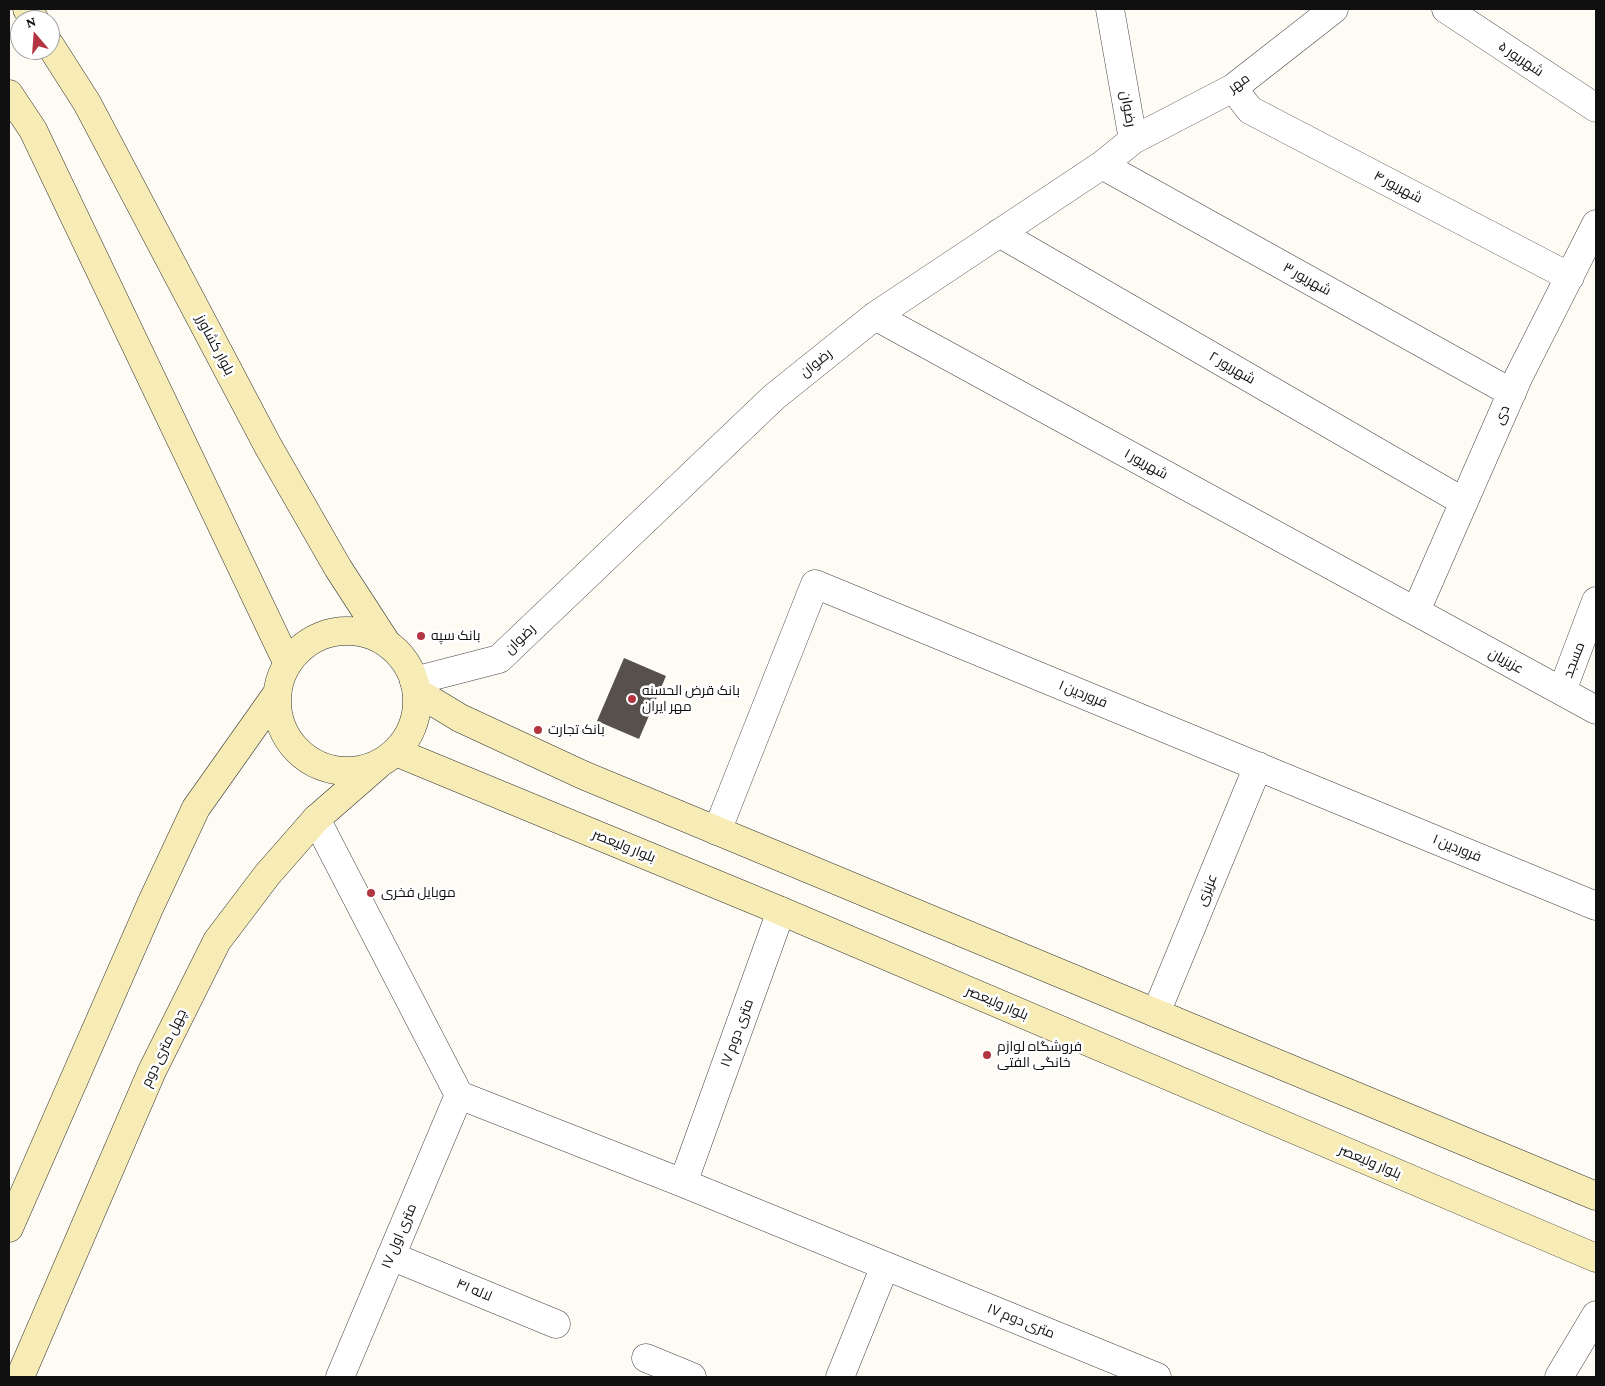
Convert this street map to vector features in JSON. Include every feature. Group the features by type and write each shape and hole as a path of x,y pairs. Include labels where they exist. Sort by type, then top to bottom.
{"main road":[{"name":"بلوار کشاورز","path":"60,60 87,103 268,446 338,568 386,642"},
{"path":"9,94 32,130 287,662"},
{"path":"333,632 360,632 386,642 401,656 416,686 417,714 410,735 387,758 349,772 319,767 294,750 279,724 276,695 279,678 287,662 307,642 333,632"},
{"path":"416,686 460,718 574,771 1596,1196"},
{"path":"9,1228 151,904 196,808 276,695"},
{"name":"چهل متری دوم","path":"20,1377 152,1071 217,941 267,875 316,819 387,758"},
{"name":"بلوار ولیعصر","path":"387,758 781,911 1596,1258"}],"street":[{"name":"رضوان","path":"416,686 499,658 774,397 875,316 1102,165 1133,140 1110,9"},
{"name":"مهر","path":"1133,140 1233,88 1334,9"},
{"name":"شهریور ۵","path":"1446,9 1596,108"},
{"name":"شهریور ۴","path":"1233,88 1250,110 1570,277"},
{"name":"شهریور ۳","path":"1102,165 1512,393"},
{"name":"دی","path":"1416,611 1512,393 1596,224"},
{"name":"شهریور ۲","path":"999,233 1464,502"},
{"name":"شهریور ۱","path":"875,316 1416,611"},
{"name":"فروردین ۱","path":"717,831 815,584 1596,906"},
{"name":"مسجد","path":"1562,691 1596,601"},
{"name":"عزیزیان","path":"1416,611 1596,710"},
{"name":"عزیزی","path":"1156,1013 1258,766"},
{"path":"316,819 459,1095"},
{"name":"۱۷ متری دوم","path":"683,1182 781,911"},
{"name":"۱۷ متری دوم","path":"459,1095 683,1182 1157,1377"},
{"name":"۱۷ متری اول","path":"345,1376 391,1256 459,1095"},
{"name":"لاله ۴۱","path":"391,1256 556,1324"},
{"path":"840,1377 885,1266"},
{"path":"1559,1377 1596,1315"},
{"path":"646,1358 692,1377"}],"building":[{"name":"بانک قرض الحسنه مهر ایران","path":"624,658 666,676 639,739 597,721"}],"place":[{"name":"بانک سپه","path":"421,636"},
{"name":"بانک قرض الحسنه مهر ایران","path":"632,699"},
{"name":"بانک تجارت","path":"538,730"},
{"name":"موبایل فخری","path":"371,893"},
{"name":"فروشگاه لوازم خانگی الفتی","path":"987,1055"}]}
